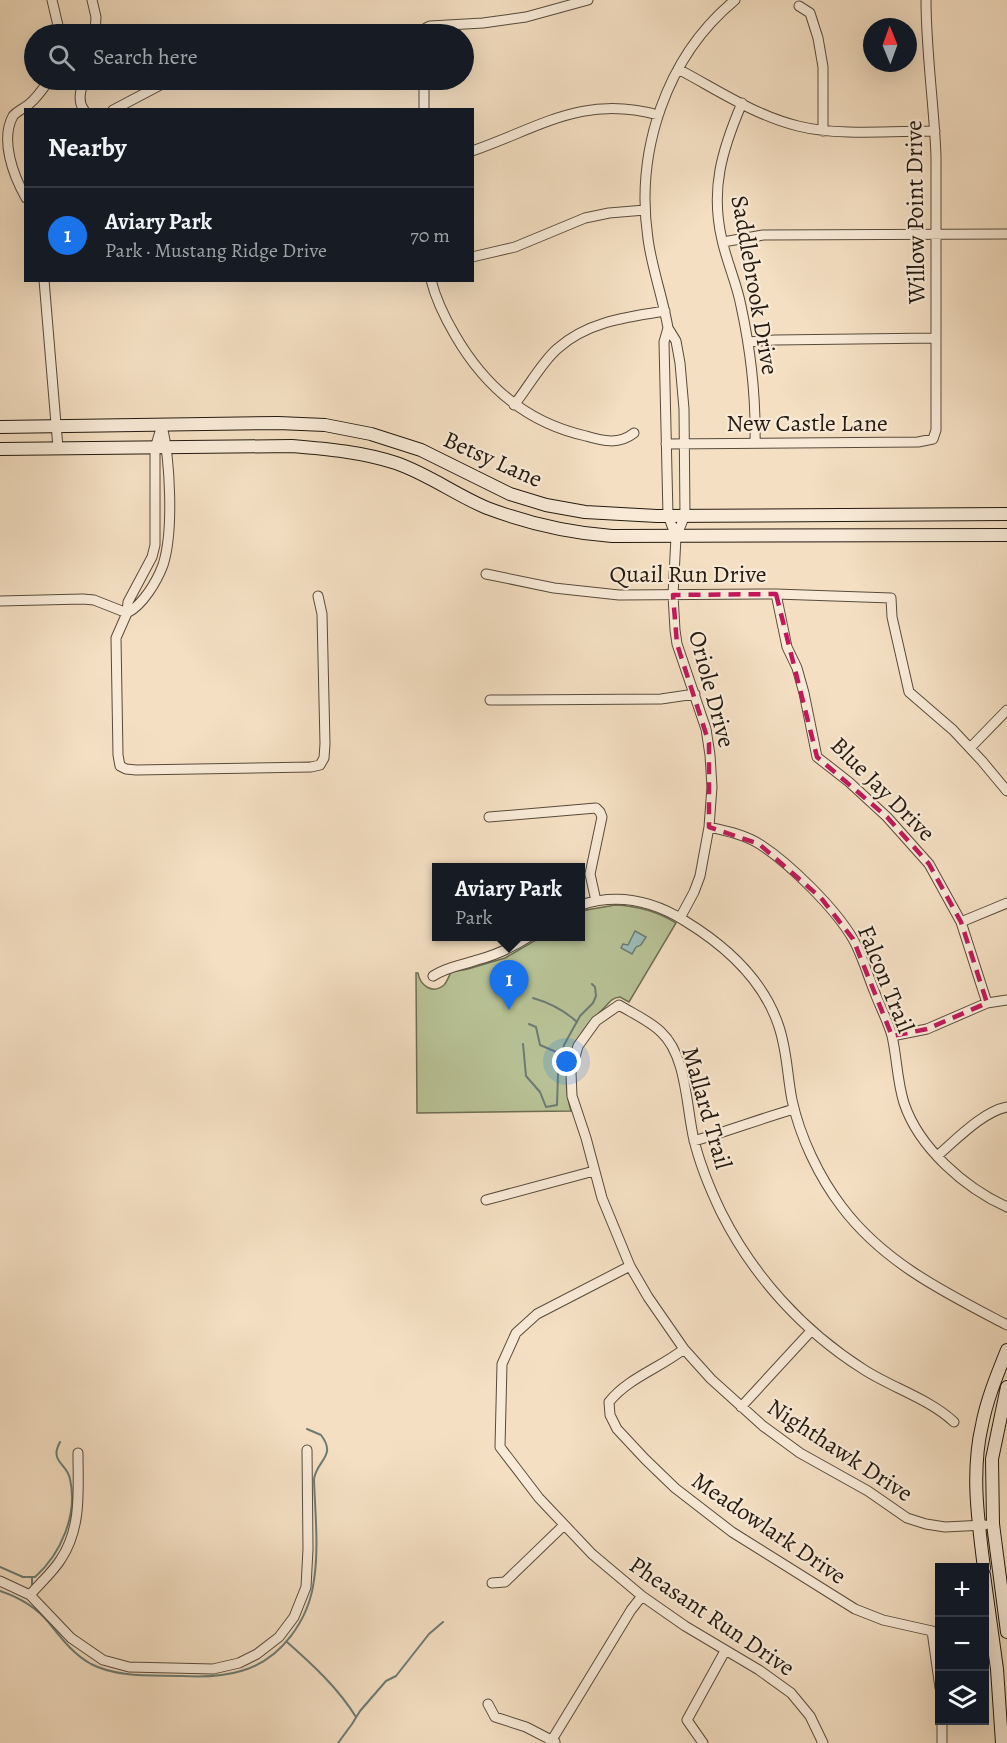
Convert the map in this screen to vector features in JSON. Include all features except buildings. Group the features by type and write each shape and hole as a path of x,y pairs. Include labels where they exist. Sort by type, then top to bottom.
{"main road":[{"name":"Betsy Lane","path":"0,427 278,423 325,425 371,434 421,450 510,494 546,505 585,512 685,516 1007,514"},
{"name":"Betsy Lane","path":"0,449 292,446 365,454 399,464 486,507 558,529 612,536 1007,535"},
{"path":"983,1563 976,1492 981,1426 992,1386 1007,1350"},
{"path":"1007,1387 992,1459 993,1524 1007,1632"},
{"path":"989,1611 997,1669 1002,1743"}],"street":[{"path":"52,0 58,24"},
{"path":"92,0 96,24"},
{"path":"459,24 526,17 588,0"},
{"name":"Oriole Drive","path":"680,918 700,876 710,827 712,787 706,729 676,645 673,595 676,537 685,516 684,409 676,341 668,328 650,253 645,210 648,156 658,115 678,69 706,30 735,0"},
{"name":"Willow Point Drive","path":"926,0 928,61 935,131 936,425"},
{"path":"800,6 810,13 819,38 823,67 823,131"},
{"path":"678,69 780,121 823,131 935,131"},
{"path":"24,194 4,157 5,127 12,116 33,101 41,90"},
{"path":"82,90 80,98 82,108"},
{"path":"117,108 151,90"},
{"path":"424,90 424,108"},
{"name":"Saddlebrook Drive","path":"742,103 724,146 717,199 723,242 741,303 749,342 755,396 755,443"},
{"path":"474,150 539,123 584,111 621,107 658,115"},
{"path":"474,257 515,247 585,218 645,210"},
{"path":"723,242 753,236 1007,234"},
{"path":"44,282 58,448"},
{"path":"432,282 448,323 474,365 486,380 514,405 550,424 584,436 624,441 634,434"},
{"path":"514,405 555,350 582,330 619,318 665,311"},
{"name":"Oriole Drive","path":"668,328 664,342 668,515 676,537"},
{"path":"749,342 936,338"},
{"path":"162,425 153,553 143,577 128,602 127,613 116,638 120,766 136,770 320,765 324,758 325,744 322,614 318,596"},
{"name":"New Castle Lane","path":"666,444 925,442 933,439 936,425"},
{"path":"0,601 83,599 94,600 127,613 136,609 163,566 167,545 168,492 161,447"},
{"path":"156,492 168,492"},
{"path":"153,553 165,557"},
{"name":"Quail Run Drive","path":"486,574 531,584 619,595 776,594 891,598 892,617 909,692 970,748"},
{"name":"Blue Jay Drive","path":"776,594 786,648 797,668 817,757 849,782 887,817 929,864 961,922 987,1003"},
{"path":"490,700 661,699 695,694"},
{"path":"1007,711 970,748 1007,791"},
{"path":"489,817 596,808 602,817 591,874 596,901"},
{"name":"Falcon Trail","path":"710,827 732,832 759,844 786,864 821,898 853,939 891,1036 905,1105 917,1128 954,1175 990,1199 1007,1207"},
{"path":"585,904 616,899 646,903 680,918 729,952 742,964 763,993 778,1024 794,1109 818,1169 842,1206 869,1239 901,1266 942,1292 1007,1325"},
{"path":"961,922 1007,903"},
{"path":"433,976 448,967 474,962 506,951 522,941"},
{"path":"891,1036 927,1029 987,1003 1007,999"},
{"name":"Mallard Trail","path":"619,1005 661,1032 674,1050 682,1071 694,1142 708,1184 737,1241 772,1290 811,1331 864,1370 942,1410 954,1422"},
{"name":"Nighthawk Drive","path":"619,1005 596,1021 578,1046 571,1072 572,1096 602,1198 630,1266 648,1297 684,1349 711,1379 763,1426 800,1453 868,1491 907,1518 945,1527 993,1524"},
{"path":"937,1156 971,1127 1000,1108 1007,1107"},
{"path":"694,1142 737,1129 754,1120 794,1109"},
{"path":"486,1200 594,1171"},
{"name":"Pheasant Run Drive","path":"630,1266 537,1314 516,1334 502,1364 500,1448 563,1526 608,1569 642,1596 725,1651 759,1670 791,1693 810,1716 823,1743"},
{"path":"741,1407 811,1331"},
{"name":"Meadowlark Drive","path":"684,1349 669,1361 620,1389 609,1402 610,1415 617,1429 675,1488 732,1532 855,1609 883,1620 932,1631 937,1671"},
{"path":"0,1581 30,1595 71,1638 103,1660 129,1667 213,1669 239,1663 257,1654 279,1637 294,1617 306,1587 307,1450"},
{"path":"30,1595 60,1561 71,1541 78,1514 78,1453"},
{"path":"492,1583 505,1582 563,1526"},
{"path":"488,1704 495,1716 526,1727 553,1742 631,1610 642,1596"},
{"path":"703,1743 687,1720 725,1651"},
{"path":"942,1725 942,1743"}],"highlighted area":[{"path":"776,594 817,757 887,817 929,864 961,922 987,1003 927,1029 892,1036 853,939 821,898 759,844 709,827 709,743 677,644 673,595"}],"green space":[{"path":"615,905 632,907 662,915 676,923 629,1002 620,997 612,1000 592,1020 576,1043 568,1069 567,1082 571,1111 417,1113 416,973 424,985 435,989 445,984 451,972 505,958 534,941 585,941 585,910"}],"water":[{"path":"635,931 646,937 632,954 621,948 623,944 628,945"}],"waterway":[{"path":"523,1044 526,1076 540,1092 546,1107 557,1105 558,1074 564,1045 580,1016 593,1003 596,996 595,987 592,984"},
{"path":"533,998 556,1007 577,1022"},
{"path":"529,1024 536,1027 540,1045 561,1054"},
{"path":"0,1591 33,1608 73,1651 85,1660 113,1672 136,1675 204,1676 234,1673 255,1666 269,1658 291,1636 306,1610 311,1595 316,1555 314,1479 325,1458 327,1448 321,1435 307,1429"},
{"path":"0,1567 23,1577 35,1577 53,1557 60,1545 72,1506 70,1479 56,1454 60,1442"},
{"path":"32,1577 32,1585"},
{"path":"338,1743 360,1711 386,1681 396,1676 429,1634 443,1622"},
{"path":"287,1642 316,1668 356,1717"}],"place":[{"name":"Aviary Park","path":"509,1010"}]}
